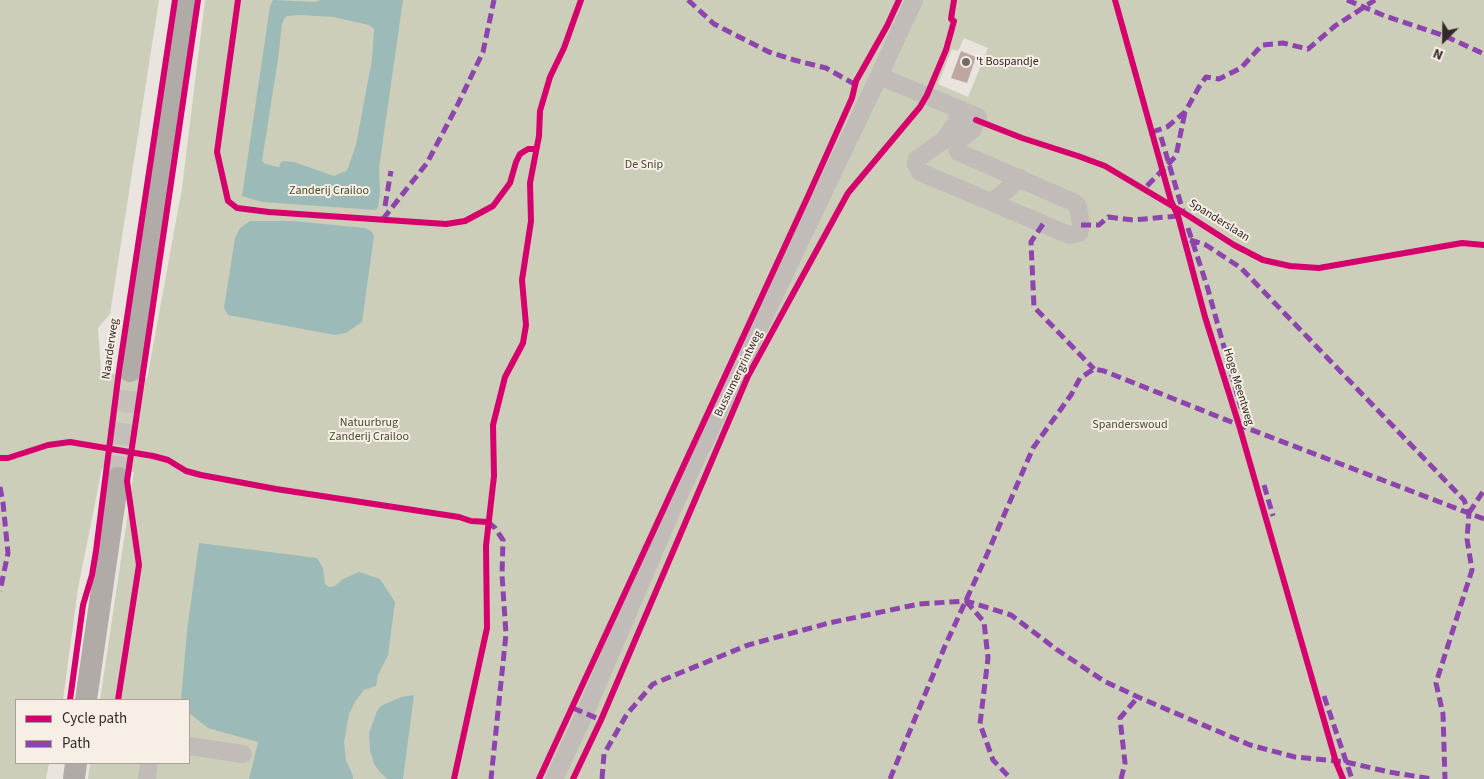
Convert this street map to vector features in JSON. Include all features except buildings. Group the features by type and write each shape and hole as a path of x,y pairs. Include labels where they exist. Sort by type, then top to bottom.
{"main road":[{"name":"Naarderweg","path":"130,371 186,0"},
{"path":"86,699 118,478"},
{"path":"74,779 76,764"}],"street":[{"name":"Bussumergrintweg","path":"554,779 585,713 674,505 914,0"},
{"path":"879,76 978,117 973,129 957,142 958,152 1065,198 1078,206 1081,225 1080,233 1069,235 920,172 917,168 917,159 944,140 956,123 958,117 956,108"},
{"path":"993,202 1020,178"},
{"path":"190,746 244,754"},
{"path":"147,779 149,764"}],"green space":[{"path":"0,0 159,0 110,314 98,328 101,372 147,379 182,188 205,0 1484,0 1484,779 88,779 90,764 190,764 190,699 100,699 134,472 102,468 78,588 63,699 15,699 15,764 49,764 46,779 0,779","holes":["964,38 988,48 968,97 938,84 952,49 958,51"]}],"water":[{"path":"273,0 315,2 321,0 403,0 379,168 380,192 376,210 262,202 242,196 270,6","holes":["300,15 333,17 369,25 374,29 372,59 356,145 348,168 346,171 334,176 294,162 284,161 281,162 279,167 265,164 262,161 284,19 287,16"]},
{"path":"250,221 294,221 365,228 371,231 374,236 362,322 346,333 335,335 228,315 224,308 235,238 240,228"},
{"path":"199,543 317,558 323,568 325,584 329,587 335,586 343,579 359,572 380,579 395,602 388,655 378,675 376,686 364,690 349,714 344,742 346,760 353,779 249,779 258,742 208,728 190,714 190,699 181,699 187,631"},
{"path":"414,695 403,779 387,779 374,764 370,750 369,733 377,711 381,706 401,697"}],"tunnel":[{"path":"118,478 130,371"}],"marked path":[{"path":"383,219 427,163 457,106 483,52 494,0"},
{"path":"688,0 714,24 769,52 826,68 856,85"},
{"path":"1347,0 1385,16 1445,36 1484,54"},
{"path":"1152,132 1167,127 1185,112 1206,77 1219,79 1241,68 1262,45 1283,43 1308,49 1335,26 1375,0"},
{"path":"1147,186 1176,156 1185,112"},
{"path":"1161,137 1183,211"},
{"path":"385,206 391,171"},
{"path":"1081,225 1099,225 1108,217 1133,220 1178,216"},
{"path":"1043,224 1031,242 1034,307 1094,369"},
{"path":"1188,228 1207,286 1241,408"},
{"path":"1190,240 1206,245 1241,268 1464,500 1469,513 1467,539 1472,570 1436,683 1443,714 1445,779"},
{"path":"890,779 945,646 1033,448 1071,395 1080,378 1094,369 1104,371 1484,519"},
{"path":"1264,485 1273,516"},
{"path":"0,487 8,553 0,591"},
{"path":"1469,513 1484,490"},
{"path":"488,522 495,528 503,540 502,575 506,634 491,779"},
{"path":"966,601 984,622 988,658 980,724 993,760 1011,779"},
{"path":"602,779 604,754 627,714 653,684 748,645 829,623 919,604 966,601 1011,615 1056,649 1104,681 1250,745 1295,757 1346,762 1432,779"},
{"path":"1324,696 1352,779"},
{"path":"1121,779 1125,763 1120,718 1138,697"},
{"path":"573,708 601,720"}],"cycle path":[{"path":"70,699 83,605 92,575 96,551 119,371 175,0"},
{"path":"118,699 139,565 127,481 198,0"},
{"path":"238,0 217,152 228,201 237,208 269,212 446,224 465,221 493,206 510,183 520,154 528,149 536,149"},
{"path":"454,779 487,628 486,546 494,476 493,425 505,377 523,343 526,325 522,280 531,221 530,183 539,136 540,111 550,77 564,48 581,0"},
{"path":"539,779 809,194 852,98 856,81 887,26 899,0"},
{"path":"573,779 601,720 748,376 848,193 920,107 927,95 946,50 954,21 951,19 954,0"},
{"name":"Hoge Meentweg","path":"1115,0 1171,201 1178,216 1205,317 1239,425 1336,762 1343,779"},
{"name":"Spanderslaan","path":"976,120 1022,138 1105,166 1234,245 1263,260 1290,266 1319,268 1462,243 1484,245"},
{"path":"0,458 8,458 48,445 70,442 153,456 168,460 186,471 201,475 276,489 459,517 471,521 488,522"}],"place":[{"name":"'t Bospandje","path":"966,62"}],"park label":[{"name":"De Snip","path":"644,165"},
{"name":"Zanderij Crailoo","path":"329,191"},
{"name":"Spanderswoud","path":"1130,425"},
{"name":"Natuurbrug Zanderij Crailoo","path":"369,430"}]}
